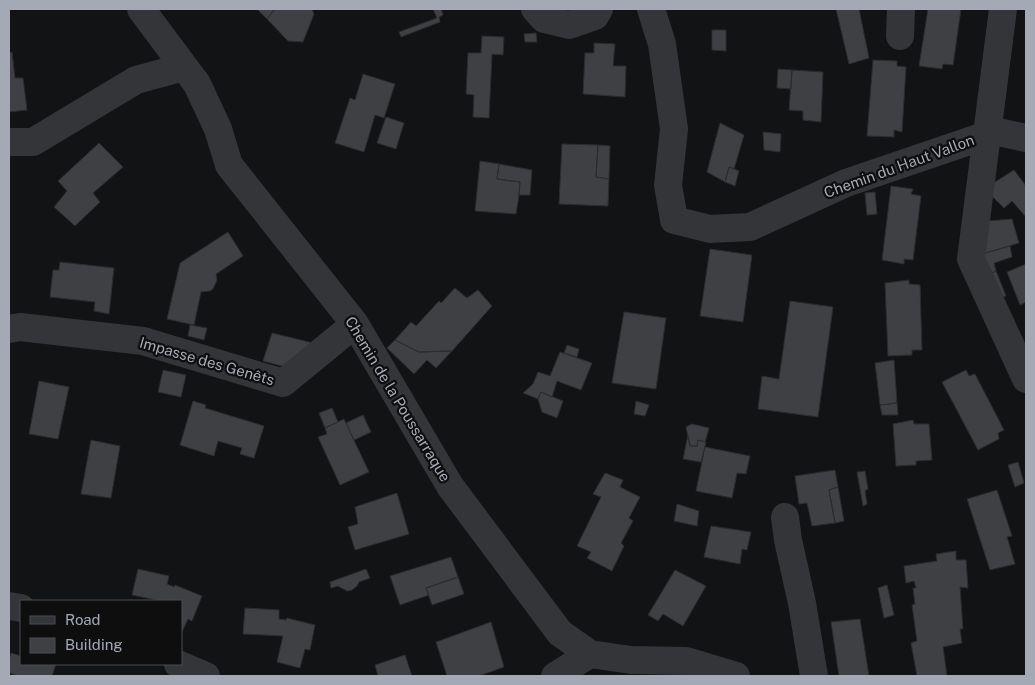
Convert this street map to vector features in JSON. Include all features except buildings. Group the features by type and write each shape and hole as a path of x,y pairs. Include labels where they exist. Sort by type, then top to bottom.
{"street":[{"name":"Chemin de la Poussarraque","path":"141,9 197,84 218,129 229,165 355,324 450,486 560,633 590,654 631,660 686,661 736,676"},
{"path":"535,9 544,19 569,26 595,16 599,9"},
{"name":"Chemin du Haut Vallon","path":"651,9 662,44 674,129 668,186 674,220 710,229 750,227 846,183 987,135"},
{"path":"900,36 902,9"},
{"path":"1002,10 971,259 1026,380"},
{"path":"9,142 33,142 136,80 184,67"},
{"path":"987,135 998,132 1026,138"},
{"name":"Impasse des Genêts","path":"9,328 20,327 143,341 283,383 355,324"},
{"path":"785,517 814,676"},
{"path":"555,676 590,654"},
{"path":"180,665 206,676"}]}
